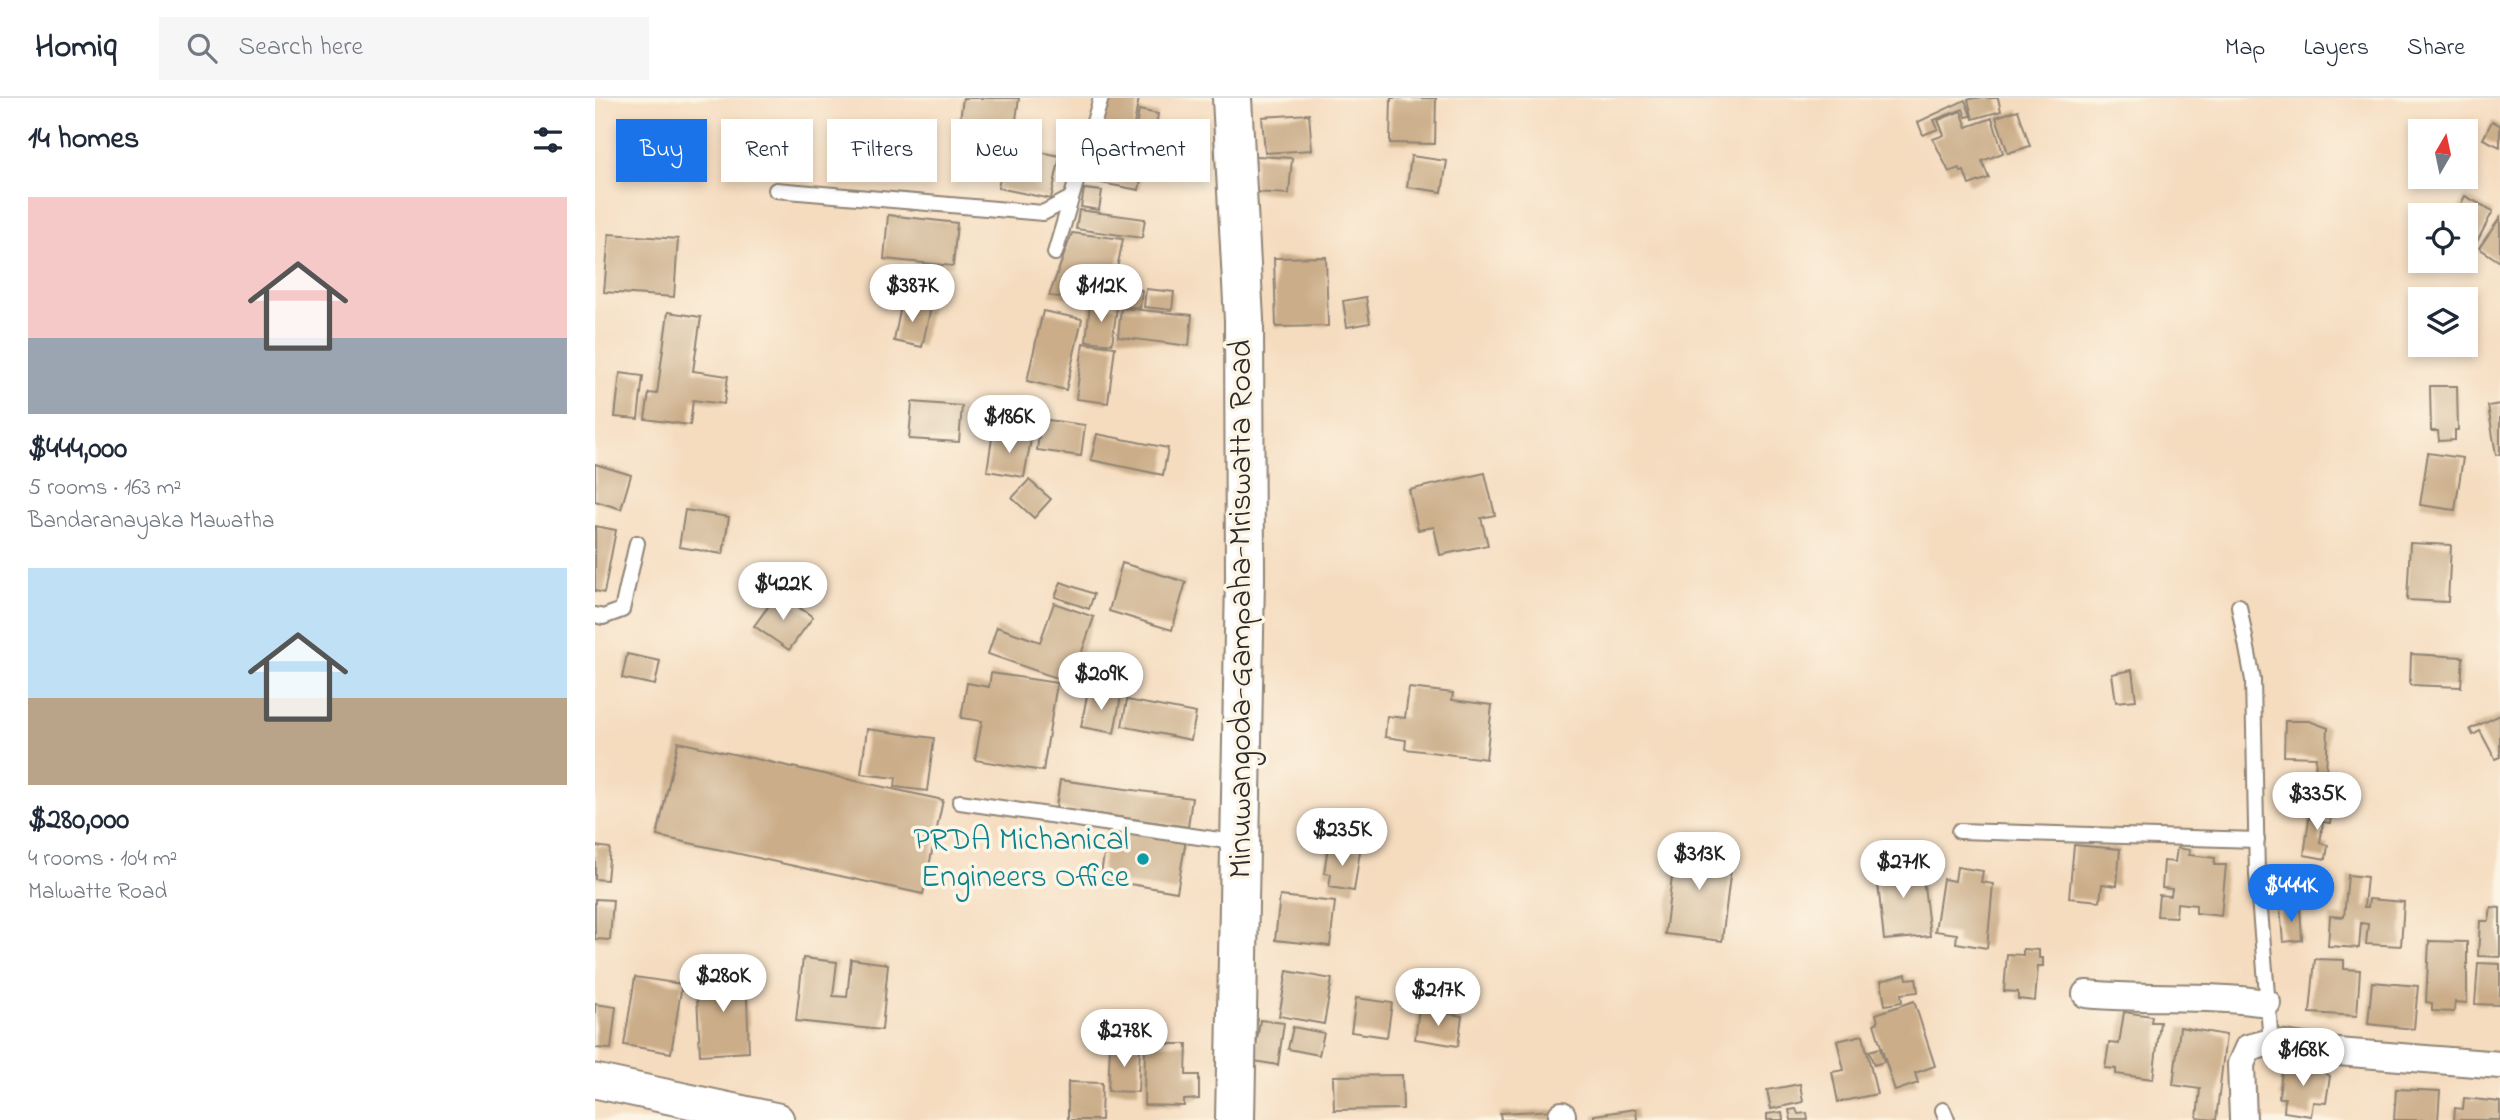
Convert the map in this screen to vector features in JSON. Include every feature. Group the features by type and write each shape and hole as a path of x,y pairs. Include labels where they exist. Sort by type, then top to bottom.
{"main road":[{"name":"Minuwangoda-Gampaha-Mriswatta Road","path":"1232,98 1244,320 1245,578 1235,1120"}],"street":[{"path":"2086,995 2169,999 2231,998 2267,1003"},
{"path":"2243,1120 2241,1065 2248,1048 2271,1042 2338,1052 2500,1065"},
{"path":"595,1081 777,1120"}],"lane":[{"path":"1055,253 1101,98"},
{"path":"776,190 1043,213 1071,198"},
{"path":"595,615 603,617 622,610 637,543"},
{"path":"2239,606 2253,680 2257,840 2271,1042"},
{"path":"960,802 1241,843"},
{"path":"1959,831 2257,840"}],"building":[{"path":"963,98 1019,98 1016,119 960,119"},
{"path":"1107,98 1139,98 1135,119 1102,119"},
{"path":"1391,98 1436,98 1435,144 1390,143"},
{"path":"1998,98 2001,111 1973,119 1968,100"},
{"path":"1965,100 1971,116 1966,117 1963,109 1934,120 1938,129 1923,135 1918,122"},
{"path":"1139,110 1158,114 1157,119 1137,119"},
{"path":"2018,110 2030,146 2008,153 1996,117"},
{"path":"1961,111 1967,127 1992,118 2003,153 1982,161 1989,178 1969,185 1964,171 1961,172 1959,168 1949,172 1933,139 1944,135 1938,120"},
{"path":"1309,114 1312,150 1265,153 1262,117"},
{"path":"2492,121 2500,125 2500,147 2483,139"},
{"path":"1042,152 1056,155 1056,175 1051,199 998,188 999,182 1042,182"},
{"path":"1256,156 1292,158 1289,194 1253,192"},
{"path":"1411,156 1447,161 1442,192 1407,187"},
{"path":"1096,182 1141,182 1139,190"},
{"path":"1084,189 1102,191 1099,210 1081,207"},
{"path":"2465,196 2493,211 2478,240 2478,203 2461,203"},
{"path":"1079,210 1145,219 1142,238 1076,229"},
{"path":"888,215 957,223 953,266 884,259"},
{"path":"2500,218 2500,262 2479,248"},
{"path":"1072,233 1123,239 1110,302 1049,296"},
{"path":"609,234 678,239 674,297 604,292"},
{"path":"1326,257 1328,326 1276,327 1274,258"},
{"path":"1117,287 1142,290 1140,308 1115,305"},
{"path":"1146,289 1174,292 1172,310 1144,307"},
{"path":"1366,297 1370,323 1347,327 1343,301"},
{"path":"902,301 931,307 922,347 894,341"},
{"path":"1090,304 1117,307 1112,344 1086,341"},
{"path":"1121,308 1192,315 1189,346 1118,337"},
{"path":"1043,311 1082,319 1066,390 1027,381"},
{"path":"668,312 701,317 693,371 728,376 724,404 693,400 690,425 645,419 649,393 657,394"},
{"path":"1083,343 1115,347 1108,403 1076,399"},
{"path":"620,373 643,376 638,419 615,417"},
{"path":"2430,386 2457,386 2458,430 2455,430 2455,440 2439,441 2438,431 2431,431"},
{"path":"912,402 962,406 959,442 909,439"},
{"path":"2500,404 2500,454 2496,455 2488,406"},
{"path":"1041,419 1085,425 1081,456 1037,450"},
{"path":"993,432 1031,439 1024,477 987,471"},
{"path":"1097,434 1168,448 1163,475 1091,460"},
{"path":"2428,453 2463,458 2455,510 2420,505"},
{"path":"595,464 631,475 621,509 595,501"},
{"path":"1485,473 1495,515 1481,518 1488,545 1440,555 1434,527 1418,530 1409,490"},
{"path":"1029,480 1051,499 1034,518 1012,498"},
{"path":"685,510 729,517 723,554 679,547"},
{"path":"595,526 616,530 604,593 595,591"},
{"path":"2410,543 2451,545 2448,602 2407,600"},
{"path":"1122,563 1186,582 1172,630 1109,611"},
{"path":"1061,582 1094,594 1089,609 1055,597"},
{"path":"778,593 813,617 789,650 754,626"},
{"path":"1054,603 1094,617 1071,683 988,654 997,627 1040,642"},
{"path":"627,654 660,661 655,685 622,678"},
{"path":"2411,654 2463,657 2461,687 2410,685"},
{"path":"2132,670 2136,700 2116,702 2112,674"},
{"path":"991,673 1057,683 1043,771 975,760 982,721 961,718 967,683 989,687"},
{"path":"1409,688 1453,693 1452,700 1492,705 1486,759 1405,749 1406,740 1385,737 1387,716 1405,718"},
{"path":"1088,690 1121,696 1114,733 1081,727"},
{"path":"1127,700 1196,713 1191,740 1122,726"},
{"path":"2500,715 2500,757 2495,759 2480,731 2473,735 2470,729"},
{"path":"2285,721 2309,721 2328,728 2326,773 2315,772 2316,757 2284,756"},
{"path":"867,729 934,738 927,791 895,787 896,778 861,774"},
{"path":"678,742 943,800 923,894 657,836"},
{"path":"1060,780 1192,798 1188,827 1056,808"},
{"path":"2311,804 2332,810 2330,823 2323,822 2320,843 2328,845 2326,859 2304,855"},
{"name":"PRDA Michanical Engineers Office","path":"1109,827 1186,840 1177,892 1100,879"},
{"path":"1676,844 1733,851 1722,941 1665,934"},
{"path":"2074,845 2120,849 2117,886 2102,884 2100,901 2069,898"},
{"path":"595,846 610,848 607,880 595,879"},
{"path":"1328,846 1360,851 1354,891 1329,887 1331,874 1324,873"},
{"path":"2177,848 2190,850 2189,855 2215,858 2214,865 2226,865 2221,916 2196,913 2196,905 2177,903 2176,917 2157,916 2159,895 2171,896 2172,889 2162,888 2164,861 2175,862"},
{"path":"1921,860 1930,936 1884,940 1876,865"},
{"path":"1957,867 1983,871 1981,882 1993,884 1987,948 1956,943 1957,934 1935,931 1943,879 1955,881"},
{"path":"2348,875 2367,877 2364,907 2368,907 2369,899 2404,902 2401,946 2366,944 2368,924 2361,923 2359,948 2328,946 2330,916 2344,917"},
{"path":"1280,896 1335,902 1330,946 1275,940"},
{"path":"595,899 613,900 610,940 595,939"},
{"path":"2300,906 2302,940 2283,942 2280,908"},
{"path":"2491,907 2500,908 2500,957 2478,956 2480,921 2489,921"},
{"path":"2429,941 2467,942 2467,1003 2455,1002 2454,1012 2432,1011 2432,1003 2426,1002"},
{"path":"2023,949 2039,950 2039,958 2043,958 2043,966 2038,966 2035,1001 2018,999 2018,992 2004,991 2007,954 2023,955"},
{"path":"803,958 837,962 833,996 847,997 851,959 888,964 882,1030 796,1021"},
{"path":"2315,959 2344,960 2344,969 2360,970 2357,1016 2310,1013"},
{"path":"2478,963 2500,964 2500,1005 2475,1004"},
{"path":"1287,971 1332,979 1324,1024 1279,1016"},
{"path":"746,974 749,1052 700,1055 696,976"},
{"path":"1906,974 1907,979 1916,978 1918,992 1901,994 1902,1002 1885,1005 1881,981"},
{"path":"635,977 682,984 671,1053 624,1045"},
{"path":"2372,982 2418,986 2414,1029 2368,1024"},
{"path":"1356,998 1392,1003 1387,1037 1351,1032"},
{"path":"1914,1001 1935,1066 1915,1073 1918,1083 1895,1091 1874,1024 1878,1022 1876,1014"},
{"path":"595,1004 616,1007 611,1049 595,1048"},
{"path":"1419,1009 1462,1016 1458,1046 1415,1039"},
{"path":"2124,1012 2152,1016 2151,1022 2160,1022 2153,1079 2116,1074 2116,1069 2105,1068 2109,1043 2119,1044"},
{"path":"1260,1020 1284,1023 1278,1065 1254,1061"},
{"path":"1293,1027 1324,1033 1319,1055 1288,1049"},
{"path":"2180,1027 2226,1035 2216,1120 2197,1118 2200,1089 2173,1085"},
{"path":"1863,1035 1877,1094 1838,1102 1832,1072 1844,1070 1837,1041"},
{"path":"1145,1044 1187,1044 1186,1075 1199,1075 1199,1099 1184,1100 1184,1106 1144,1105"},
{"path":"1110,1046 1140,1047 1138,1092 1108,1091"},
{"path":"1880,1048 1884,1062 1874,1065 1869,1051"},
{"path":"2290,1060 2318,1064 2317,1070 2330,1076 2326,1103 2313,1102 2311,1116 2284,1112 2285,1098 2279,1098 2282,1070 2289,1071"},
{"path":"1402,1075 1403,1109 1334,1110 1333,1076"},
{"path":"1068,1082 1102,1083 1101,1120 1068,1120"},
{"path":"1800,1084 1803,1102 1771,1109 1767,1090"},
{"path":"2396,1089 2440,1091 2438,1120 2394,1120"},
{"path":"2464,1098 2500,1102 2500,1120 2454,1120 2455,1108 2463,1109"},
{"path":"1636,1109 1637,1120 1594,1120 1594,1115"},
{"path":"1796,1109 1798,1114 1807,1113 1808,1120 1791,1120 1789,1110"},
{"path":"1556,1110 1556,1120 1501,1120 1500,1113"},
{"path":"1782,1112 1783,1120 1767,1120 1767,1114"}],"place":[{"name":"PRDA Michanical Engineers Office","path":"1143,859"}]}
